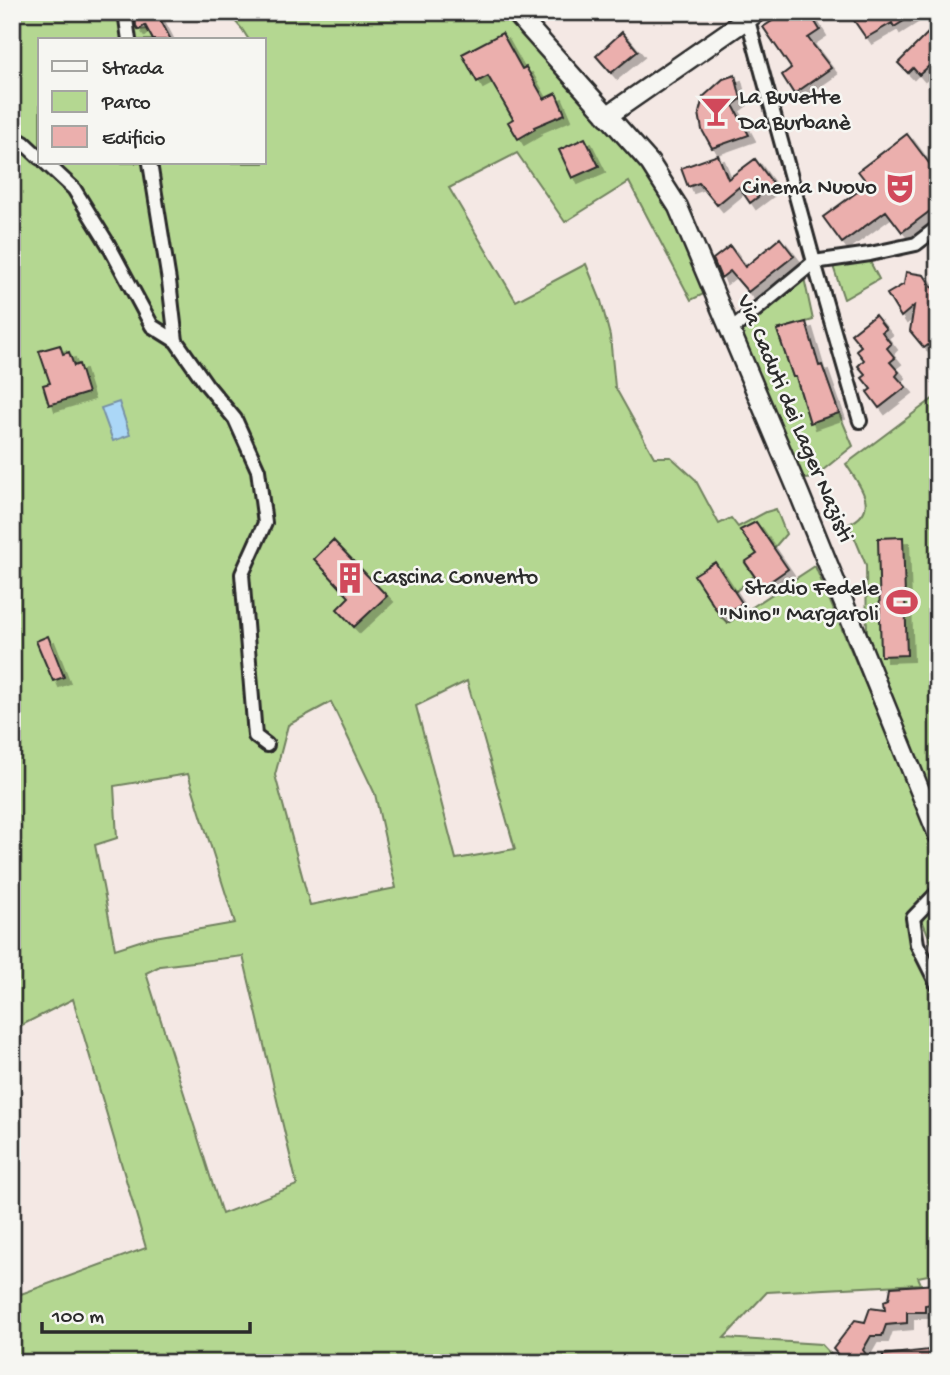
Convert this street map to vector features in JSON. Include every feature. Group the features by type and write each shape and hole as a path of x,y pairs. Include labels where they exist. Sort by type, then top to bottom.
{"main road":[{"name":"Via Caduti dei Lager Nazisti","path":"515,12 650,163 678,207 799,493 938,835"},
{"path":"607,116 751,14"}],"street":[{"path":"125,12 129,38"},
{"path":"751,14 814,262 860,421"},
{"path":"12,136 38,156"},
{"path":"47,164 74,189 108,244 152,326 176,341 235,419 258,470 265,523 242,573 255,736 267,745"},
{"path":"150,164 170,281 176,341"},
{"path":"730,331 814,262 916,244 938,227"},
{"path":"938,892 913,918 917,944 938,986"}],"green space":[{"path":"12,12 135,12 129,18 139,30 148,29 152,38 38,38 38,164 266,164 266,38 248,38 227,12 505,12 647,168 675,213 708,292 691,300 629,182 565,222 517,153 449,188 516,301 586,264 601,301 610,336 615,387 654,457 671,457 695,479 719,524 731,518 738,527 776,509 786,534 774,548 756,522 740,530 757,554 745,563 754,576 735,592 721,617 728,623 815,566 938,854 938,958 922,920 908,924 930,983 938,996 938,1273 918,1277 921,1284 767,1292 724,1338 821,1344 839,1363 12,1363 12,1272 21,1294 146,1248 73,999 12,1030","holes":["467,681 515,849 456,859 416,706","331,702 375,794 396,888 310,905 275,775 288,725","188,774 235,923 149,938 115,949 95,845 117,838 114,786","243,956 297,1185 222,1214 146,973 160,966"]},
{"path":"868,258 879,279 844,299 832,263"},
{"path":"803,273 813,320 777,330 793,377 796,377 810,423 839,413 853,446 813,478 805,479 800,476 740,331"},
{"name":"Stadio Fedele \"Nino\" Margaroli","path":"938,395 938,812 867,640 866,565 849,524 859,518 866,504 861,488 846,464"}],"water":[{"path":"119,402 130,435 113,441 101,408"}],"building":[{"path":"135,12 161,12 158,15 170,38 152,38 145,25 139,30"},
{"path":"786,12 809,12 820,30 808,38 831,68 794,94 782,75 791,68 763,27"},
{"path":"864,12 918,12 894,27 892,23 866,38 853,19"},
{"path":"938,23 938,58 919,75 913,68 908,73 898,63"},
{"path":"622,32 638,51 611,73 596,56"},
{"path":"502,33 522,69 526,67 544,99 556,93 565,114 534,127 535,129 518,139 508,122 513,119 488,76 477,82 462,54"},
{"name":"La Buvette Da Burbanè","path":"735,75 741,99 733,105 749,135 712,148 702,130 699,113 703,97 723,79"},
{"name":"Cinema Nuovo","path":"907,134 938,175 938,205 902,232 886,211 842,243 823,217 868,184 858,171"},
{"path":"585,138 599,166 572,178 559,150"},
{"path":"718,155 728,179 755,159 774,185 750,203 739,187 717,205 699,183 688,187 681,168"},
{"path":"780,238 794,256 748,292 730,271 721,278 713,259 730,246 745,267"},
{"path":"906,272 924,275 938,296 938,338 924,348 910,331 914,306 901,317 887,294 904,284"},
{"path":"875,315 886,329 882,332 891,344 887,348 895,358 890,362 899,372 896,376 906,387 879,408 867,392 871,389 862,378 866,375 858,366 864,360 856,350 861,346 851,334"},
{"path":"806,322 819,366 822,365 839,413 810,423 796,377 793,377 777,330"},
{"path":"60,345 63,354 69,352 74,366 79,364 88,393 49,405 43,385 50,383 39,351"},
{"path":"756,522 788,569 762,587 745,562 757,554 740,530"},
{"path":"903,537 907,655 881,656 878,538"},
{"name":"Cascina Convento","path":"333,540 387,596 354,627 337,609 349,597 314,559"},
{"path":"715,562 742,603 721,617 694,575"},
{"path":"48,636 64,677 53,681 36,641"},
{"path":"938,1284 938,1303 925,1305 925,1312 907,1312 907,1323 886,1325 882,1336 871,1336 863,1350 872,1363 845,1363 833,1349 855,1320 865,1322 870,1308 885,1310 884,1301 889,1299 891,1287"},
{"path":"929,1350 930,1363 883,1363 883,1355"}],"place":[{"name":"La Buvette Da Burbanè","path":"716,111"},
{"name":"Cinema Nuovo","path":"900,188"},
{"name":"Cascina Convento","path":"350,578"},
{"name":"Stadio Fedele \"Nino\" Margaroli","path":"902,602"}]}
